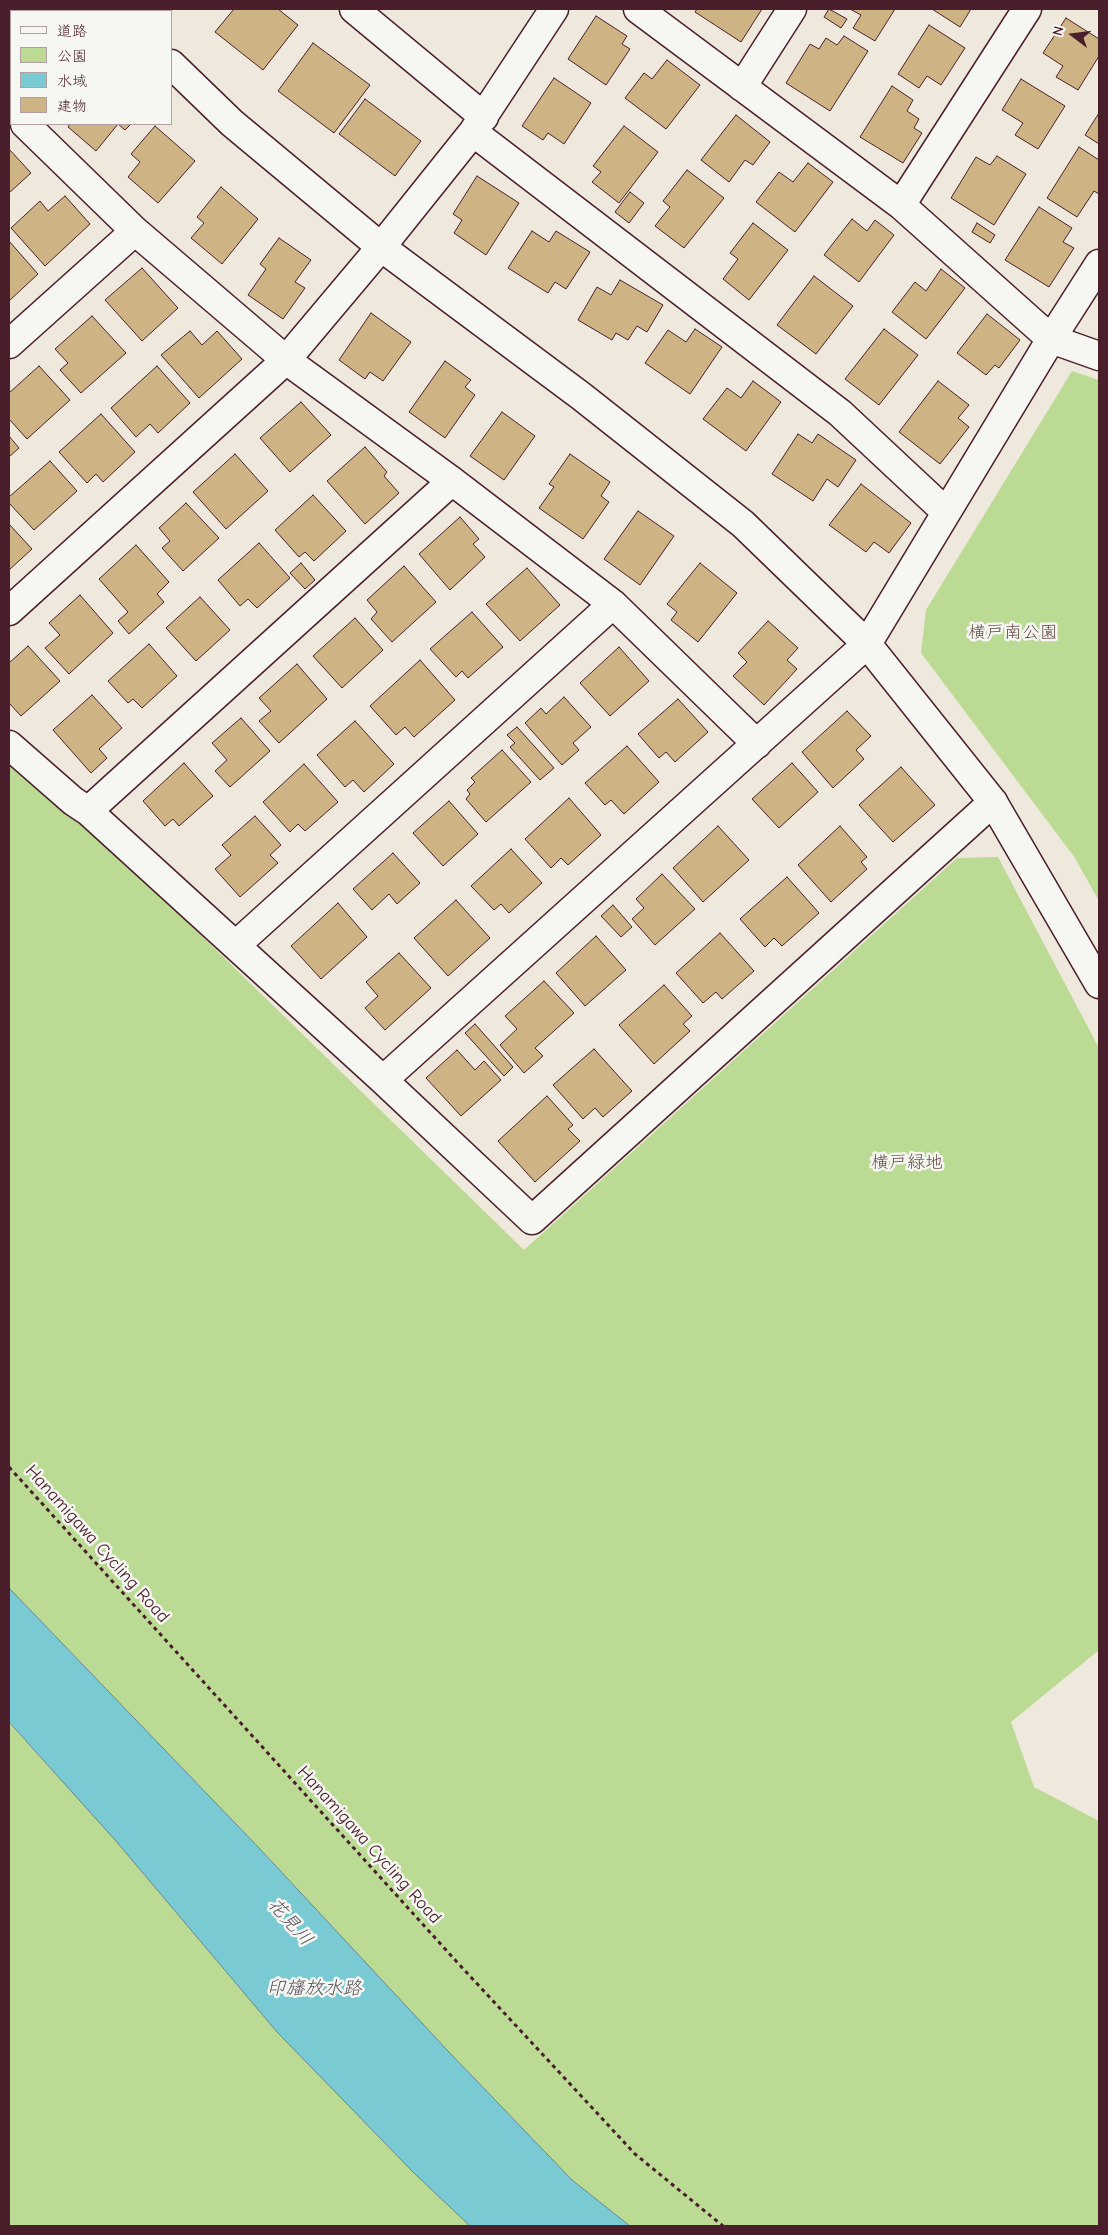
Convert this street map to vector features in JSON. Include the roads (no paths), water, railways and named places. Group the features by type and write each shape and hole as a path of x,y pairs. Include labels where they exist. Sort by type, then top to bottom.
{"street":[{"path":"354,9 478,125 840,413 946,512"},
{"path":"9,612 286,360 381,247 478,125 554,9"},
{"path":"638,9 901,205 1052,339 1099,356"},
{"path":"742,87 792,9"},
{"path":"901,205 1027,9"},
{"path":"172,65 232,123 381,247 581,396 743,524 867,644 993,802 1099,984"},
{"path":"26,125 135,231 286,360 452,481 613,604 757,744"},
{"path":"9,344 135,231"},
{"path":"383,1080 867,644 1099,264"},
{"path":"88,811 452,481"},
{"path":"236,945 613,604"},
{"path":"9,745 88,811 236,945 532,1220 993,802"}],"water":[{"name":"印旛放水路","path":"9,1588 260,1849 448,2051 572,2180 630,2226 470,2226 414,2173 277,2032 116,1841 9,1722"}],"park label":[{"name":"横戸南公園","path":"1013,633"},
{"name":"横戸緑地","path":"907,1163"}],"water label":[{"name":"花見川","path":"290,1922"}]}
